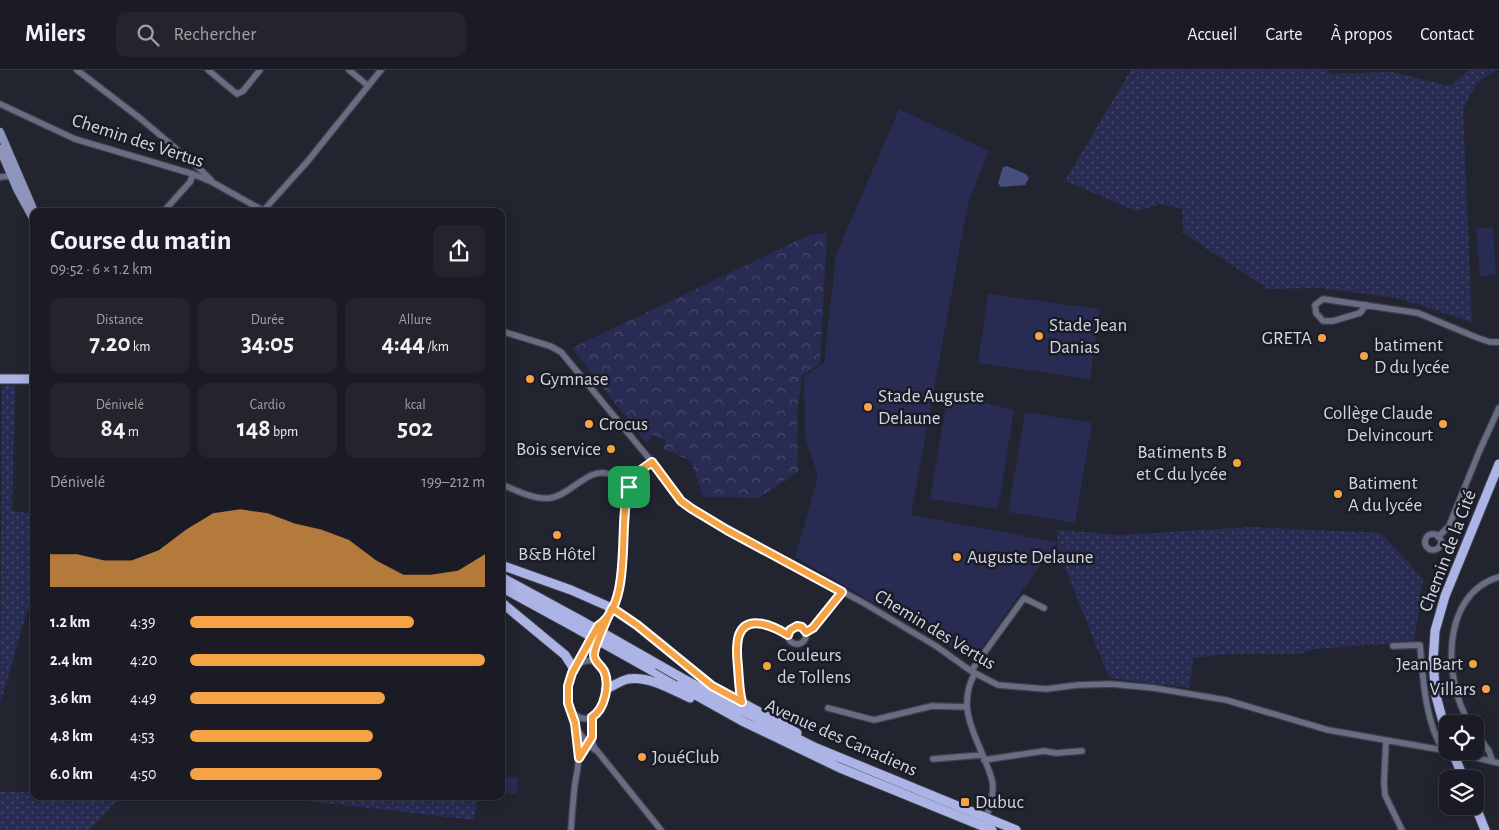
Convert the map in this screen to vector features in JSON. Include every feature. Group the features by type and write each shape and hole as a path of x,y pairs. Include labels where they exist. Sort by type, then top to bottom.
{"main road":[{"path":"0,132 11,176 30,212"},
{"path":"0,148 32,208"},
{"path":"0,379 30,378"},
{"name":"Chemin de la Cité","path":"1441,715 1436,696 1433,663 1435,631 1445,596 1499,464"},
{"path":"505,566 571,590 612,608 637,625 712,686 808,739 814,747"},
{"name":"Avenue des Canadiens","path":"505,578 651,670 744,722 840,768 992,830"},
{"name":"Avenue des Canadiens","path":"505,588 814,747 1016,830"},
{"path":"505,605 565,655 576,667"},
{"path":"606,689 625,680 649,681 665,686 744,722"},
{"path":"1479,815 1485,830"}],"street":[{"path":"77,70 134,114 199,168 212,182"},
{"path":"208,70 237,94 243,91 260,70"},
{"path":"349,70 367,85"},
{"path":"266,208 318,149 367,85 381,70"},
{"name":"Chemin des Vertus","path":"2,105 75,138 192,174 212,182 258,208"},
{"path":"167,208 190,182 192,174"},
{"path":"0,177 11,176"},
{"path":"1366,306 1360,313 1323,321 1316,313 1315,305 1323,299 1418,313 1490,342 1499,342"},
{"name":"Chemin des Vertus","path":"505,332 550,346 561,352 652,462 681,501 692,509 936,646 973,672 998,685 1016,688 1046,688 1111,684 1154,688 1226,700 1328,730 1439,749"},
{"path":"1438,536 1449,526 1478,452 1499,408"},
{"path":"652,462 638,472 629,487 625,502 623,566 619,586 612,608 604,622 594,654 604,671 606,689 602,706 592,717 592,737 594,747 661,830"},
{"path":"505,485 538,497 547,498 558,496 592,475 604,473 610,474 629,487"},
{"path":"1466,715 1461,706 1452,668 1453,636 1464,602 1471,592 1499,576"},
{"path":"806,632 813,628 842,592"},
{"path":"986,818 993,781 969,722 967,707 973,672 1024,598 1044,608"},
{"path":"571,830 579,758 575,728 567,695 568,686 598,626 604,622"},
{"path":"742,702 738,660 739,635 744,628 760,623 770,625 788,635"},
{"path":"791,625 802,627 806,632 804,643 798,645 791,643 788,635 791,625"},
{"path":"1393,646 1420,645 1424,692 1439,743"},
{"path":"576,667 588,661 598,663"},
{"path":"828,708 874,720 932,706 967,707"},
{"path":"570,708 579,717 592,717"},
{"path":"575,728 588,744 599,753"},
{"path":"579,758 592,737"},
{"path":"1386,741 1385,795 1402,830"},
{"path":"1484,746 1492,760"},
{"path":"933,759 983,758 1044,750 1056,753 1082,751"},
{"name":"Chemin des Vertus","path":"1484,758 1499,763"}],"green space":[{"path":"1131,70 1326,70 1333,74 1392,72 1450,86 1469,70 1496,70 1475,87 1463,111 1472,322 1397,298 1320,288 1268,289 1183,233 1182,209 1163,204 1136,211 1065,181"},
{"name":"Stade Auguste Delaune","path":"899,109 989,151 966,211 968,212 965,219 911,515 1057,542 973,660 795,557 818,477 805,437 804,376 824,363 836,255"},
{"path":"1493,227 1496,275 1480,276 1476,228"},
{"path":"827,233 820,364 802,375 797,414 798,472 758,498 703,497 691,461 663,449 666,441 652,435 647,444 572,348 809,235"},
{"name":"Stade Jean Danias","path":"988,294 1100,309 1090,379 978,363"},
{"path":"15,385 12,511 30,513 30,601 0,705 2,386"},
{"path":"947,399 974,400 1014,410 998,509 930,499"},
{"path":"1025,412 1092,423 1075,523 1008,512"},
{"path":"1253,527 1381,533 1423,579 1414,642 1314,649 1300,654 1229,654 1193,658 1190,688 1109,678 1058,550 1057,530 1120,535"},
{"path":"505,776 518,778 516,794 505,793"},
{"path":"0,792 30,792 30,800 118,800 89,830 0,830"},
{"path":"280,800 477,800 474,820 307,801"}],"shaded area":[{"path":"1007,166 1026,174 1029,178 1025,185 1001,187 998,183 1003,167"}],"place":[{"name":"Stade Jean Danias","path":"1039,336"},
{"name":"GRETA","path":"1322,338"},
{"name":"batiment D du lycée","path":"1364,356"},
{"name":"Gymnase","path":"530,379"},
{"name":"Stade Auguste Delaune","path":"868,407"},
{"name":"Crocus","path":"589,424"},
{"name":"Collège Claude Delvincourt","path":"1443,424"},
{"name":"Bois service","path":"611,449"},
{"name":"Batiments B et C du lycée","path":"1237,463"},
{"name":"Batiment A du lycée","path":"1338,494"},
{"name":"B&B Hôtel","path":"557,535"},
{"name":"Auguste Delaune","path":"957,557"},
{"name":"Jean Bart","path":"1473,664"},
{"name":"Couleurs de Tollens","path":"767,666"},
{"name":"Villars","path":"1486,689"},
{"name":"JouéClub","path":"642,757"},
{"name":"Dubuc","path":"965,802"}],"route":[{"path":"629,487 625,502 623,566 617,596 610,612 604,622 598,626 574,669 568,686 568,703 575,723 577,755 579,758 592,737 592,717 596,715 602,706 606,689 604,671 594,658 594,654 604,622 610,612 612,608 630,618 712,686 742,702 738,660 739,635 744,628 751,624 760,623 770,625 788,635 792,627 797,626 802,627 806,632 813,628 842,592 692,509 681,501 652,462 638,472 629,487"}]}
